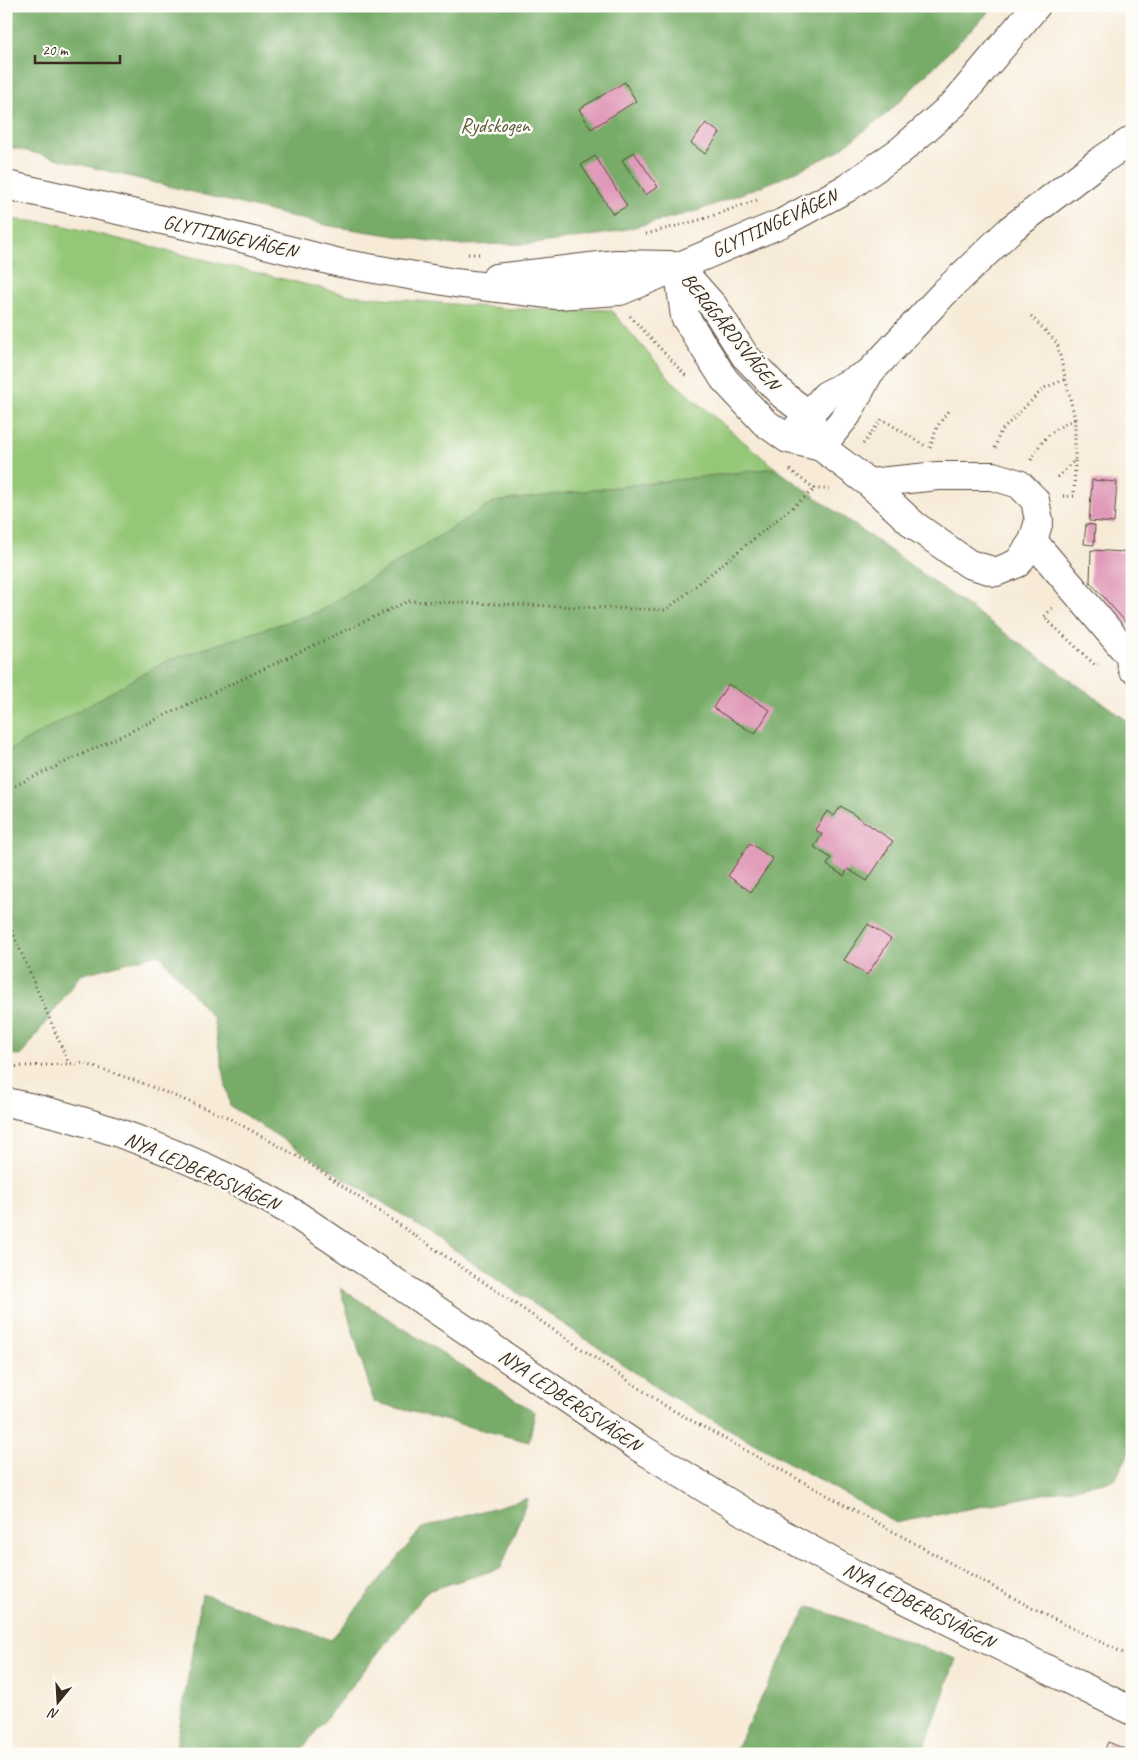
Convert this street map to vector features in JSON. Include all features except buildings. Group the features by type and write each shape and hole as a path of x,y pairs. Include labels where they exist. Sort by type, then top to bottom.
{"street":[{"name":"GLYTTINGEVÄGEN","path":"6,185 221,233 340,263 455,282 616,264 678,266 782,223 847,188 900,152 954,104 1036,6"},
{"path":"821,447 847,415 869,373 945,292 1011,229 1100,161 1132,140"},
{"name":"BERGGÅRDSVÄGEN","path":"678,266 714,307 745,356 783,395 809,414"},
{"name":"BERGGÅRDSVÄGEN","path":"678,266 685,317 724,379 764,422 788,438 821,447"},
{"path":"788,438 826,395 869,373"},
{"path":"809,414 821,447 869,483 914,525 968,564 996,572 1018,563 1033,541 1039,521 1035,500 1019,484 993,476 938,476 869,483"},
{"path":"1033,541 1128,655 1132,668"},
{"name":"NYA LEDBERGSVÄGEN","path":"6,1102 40,1109 108,1129 173,1153 239,1183 294,1214 629,1440 746,1514 858,1576 1132,1711"}],"path":[{"path":"641,236 703,219 763,198"},
{"path":"468,254 487,254"},
{"path":"1031,316 1057,343 1075,419 1074,496 1063,496"},
{"path":"993,454 1000,432 1044,388 1066,379"},
{"path":"924,478 937,428 948,410"},
{"path":"1029,465 1037,449 1054,428 1075,419"},
{"path":"1052,482 1075,460"},
{"path":"6,790 408,601 666,610 815,489"},
{"path":"6,917 69,1064"},
{"path":"6,1067 84,1063 137,1081 227,1117 304,1160 667,1407 1041,1613 1132,1657"}],"green space":[{"name":"Rydskogen","path":"6,6 993,6 889,112 835,153 782,178 697,211 611,233 533,244 455,245 330,226 6,146"},
{"path":"6,219 53,223 349,295 510,309 611,310 672,381 775,468 493,502 318,612 166,661 6,752"},
{"path":"775,468 1132,724 1132,1447 1115,1480 896,1523 665,1393 412,1221 230,1106 213,1018 159,954 80,975 21,1056 6,1053 6,752 166,661 318,612 493,502"},
{"path":"340,1288 535,1412 529,1442 374,1402"},
{"path":"528,1498 501,1568 427,1591 298,1754 175,1754 202,1594 331,1640 422,1528"},
{"path":"808,1606 956,1659 922,1754 738,1754 734,1752"}]}
